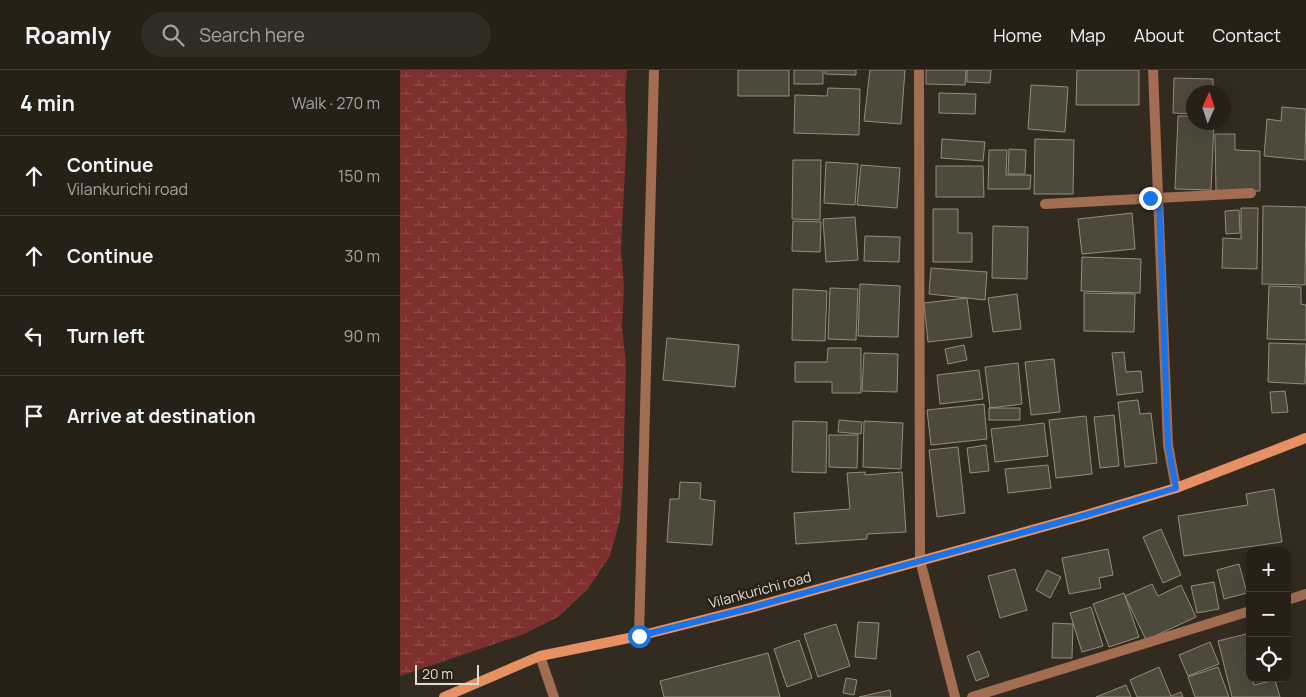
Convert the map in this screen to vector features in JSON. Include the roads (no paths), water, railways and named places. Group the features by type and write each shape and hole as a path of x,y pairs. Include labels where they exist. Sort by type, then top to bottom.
{"main road":[{"name":"Vilankurichi road","path":"444,697 540,656 639,636 750,608 1086,515 1176,488 1306,438"}],"street":[{"path":"639,636 654,70"},
{"path":"919,70 920,560 955,697"},
{"path":"1153,70 1168,445 1176,488"},
{"path":"1045,204 1252,192"},
{"path":"1291,599 1306,594"},
{"path":"972,697 1246,613"},
{"path":"540,656 554,697"}]}
